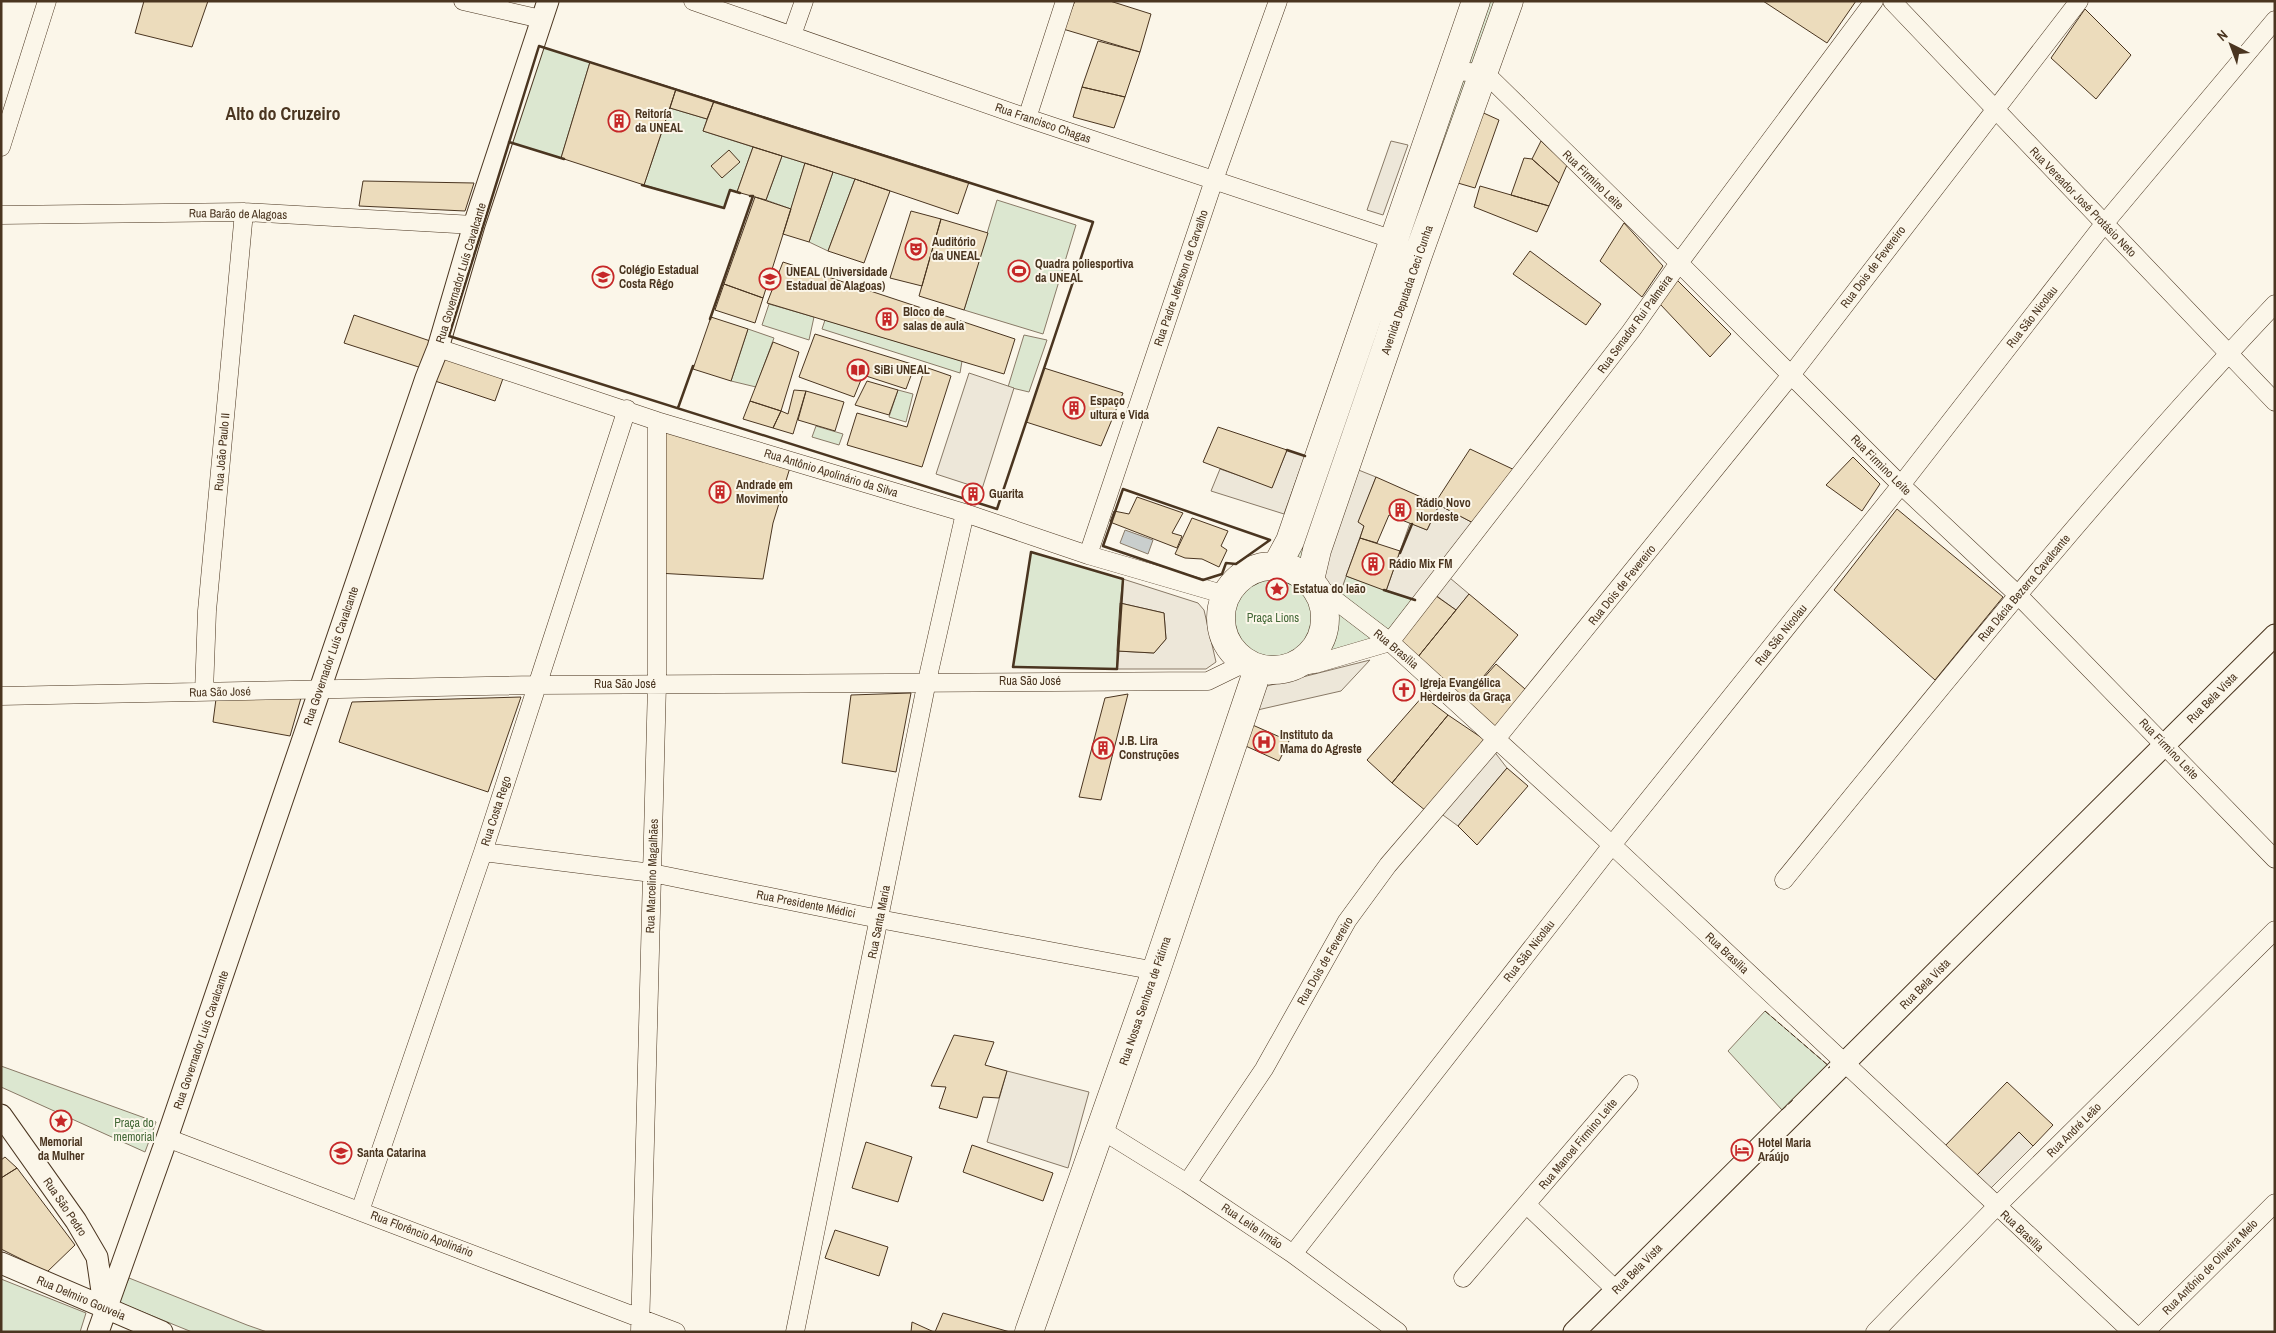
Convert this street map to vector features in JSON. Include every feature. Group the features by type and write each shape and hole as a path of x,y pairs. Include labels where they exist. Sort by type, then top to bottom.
{"main road":[{"path":"1277,565 1290,541 1476,1"},
{"name":"Avenida Deputada Ceci Cunha","path":"1312,582 1317,550 1418,255 1509,1"},
{"path":"1277,565 1300,572 1312,582 1324,602 1326,623 1320,643 1306,660 1287,669 1270,671 1251,666 1225,640 1221,625 1226,595 1238,579 1244,575 1256,568 1277,565"},
{"name":"Rua Nossa Senhora de Fátima","path":"1029,1332 1156,971 1247,703 1251,666"}],"street":[{"path":"1,147 47,1"},
{"path":"463,1 544,10"},
{"name":"Rua Francisco Chagas","path":"693,1 1027,118 1394,240"},
{"path":"792,35 804,1"},
{"path":"1027,118 1065,1"},
{"name":"Rua Padre Jeferson de Carvalho","path":"1088,555 1214,180 1278,1"},
{"name":"Rua Senador Rui Palmeira","path":"1390,642 1631,331 1679,263 1874,1"},
{"name":"Rua Vereador José Protásio Neto","path":"1892,1 2275,402"},
{"name":"Rua Dois de Fevereiro","path":"1187,1183 1264,1069 1347,920 1388,865 1496,739 1792,374 1994,109 2079,1"},
{"name":"Rua Governador Luís Cavalcante","path":"98,1332 104,1308 167,1138 426,378 438,348 474,225 544,10"},
{"name":"Rua São Nicolau","path":"1293,1254 1612,845 1901,485 2104,224 2275,20"},
{"path":"1452,72 1484,74"},
{"name":"Rua Firmino Leite","path":"1484,74 1792,374 1901,485 2017,594 2275,859"},
{"name":"Rua Barão de Alagoas","path":"1,215 244,212 474,225"},
{"name":"Rua João Paulo II","path":"204,692 207,611 244,212"},
{"name":"Rua Dácia Bezerra Cavalcante","path":"1784,880 2017,594 2228,354 2275,304"},
{"name":"Rua Antônio Apolinário da Silva","path":"438,348 657,420 965,513 1088,555 1226,595"},
{"name":"Rua Costa Rego","path":"360,1211 483,852 536,684 627,410"},
{"name":"Rua Marcelino Magalhães","path":"640,1325 657,684 657,420"},
{"name":"Rua Santa Maria","path":"795,1332 927,681 965,513"},
{"name":"Rua Brasília","path":"1312,582 1390,642 1612,845 1844,1065 2132,1332"},
{"name":"Rua Bela Vista","path":"1574,1332 2275,635"},
{"path":"1287,669 1315,664 1390,642"},
{"name":"Rua São José","path":"1,696 536,684 1208,681 1251,666"},
{"path":"1208,681 1227,678 1238,680 1243,687 1247,703"},
{"name":"Rua Presidente Médici","path":"483,852 652,873 880,919 1156,971"},
{"name":"Rua André Leão","path":"1875,1332 1996,1207 2275,930"},
{"name":"Rua Manoel Firmino Leite","path":"1463,1278 1629,1084"},
{"name":"Rua São Pedro","path":"1,1115 76,1221 97,1257 104,1308"},
{"name":"Rua Leite Irmão","path":"1100,1130 1187,1183 1293,1254 1398,1332"},
{"name":"Rua Florêncio Apolinário","path":"167,1138 360,1211 640,1325 676,1332"},
{"name":"Rua Antônio de Oliveira Melo","path":"2145,1332 2275,1202"},
{"path":"1527,1205 1616,1290"},
{"name":"Rua Delmiro Gouveia","path":"1,1263 162,1332"}],"green space":[{"name":"Praça Lions","path":"1477,1 1509,1 1317,550 1337,601 1346,576 1421,602 1390,642 1287,669 1270,671 1245,663 1225,640 1221,625 1226,595 1238,579 1256,568 1277,565"},
{"path":"539,46 590,62 561,158 509,142"},
{"path":"670,108 707,119 703,131 753,147 737,192 730,190 724,208 644,185"},
{"path":"782,156 805,163 791,209 766,200"},
{"path":"833,172 855,179 828,251 809,242"},
{"name":"Quadra poliesportiva da UNEAL","path":"997,200 1076,225 1043,334 964,310"},
{"path":"769,304 814,317 809,340 762,325"},
{"path":"825,320 962,361 960,373 822,329"},
{"path":"748,329 774,338 756,387 731,381"},
{"path":"1024,335 1047,340 1029,392 1008,387"},
{"path":"898,390 913,394 906,422 889,417"},
{"path":"816,426 843,434 839,445 812,437"},
{"path":"1031,552 1123,579 1117,669 1013,667"},
{"path":"1765,1011 1830,1067 1782,1110 1728,1051"},
{"name":"Praça do memorial","path":"1,1066 156,1122 145,1152 1,1087"},
{"path":"129,1278 267,1332 192,1332 118,1302"},
{"path":"1,1279 86,1313 80,1332 1,1332"}],"shaded area":[{"path":"1391,141 1408,145 1383,215 1367,210"},
{"path":"969,373 1014,388 982,489 936,474"},
{"path":"1287,450 1305,456 1284,514 1211,491 1220,469 1272,487"},
{"path":"1346,465 1376,477 1359,522 1364,526 1337,602 1314,584"},
{"path":"1439,505 1479,526 1444,573 1469,594 1456,610 1430,591 1421,602 1386,591 1410,523 1427,530"},
{"path":"1125,530 1153,540 1148,554 1120,543"},
{"path":"1123,579 1198,603 1204,610 1216,662 1206,669 1117,669 1117,651 1154,653 1166,639 1164,613 1120,603"},
{"path":"1370,660 1341,691 1253,711 1259,688"},
{"path":"1490,746 1507,768 1458,826 1436,810"},
{"path":"1007,1071 1089,1092 1068,1168 987,1142"},
{"path":"2019,1132 2033,1146 1988,1191 1974,1178"}],"building":[{"path":"144,1 208,1 192,47 135,33"},
{"path":"1075,1 1110,1 1151,14 1140,52 1063,29"},
{"path":"1763,1 1856,1 1827,43"},
{"path":"2085,9 2131,55 2096,99 2051,58"},
{"path":"1098,41 1140,52 1125,97 1082,87"},
{"name":"Reitoría da UNEAL","path":"590,62 676,89 644,185 561,158"},
{"path":"1082,87 1125,97 1114,128 1073,117"},
{"path":"676,89 714,101 707,119 670,108"},
{"path":"714,101 969,182 958,214 703,131"},
{"path":"1477,110 1499,120 1475,188 1451,181"},
{"path":"1541,141 1567,165 1559,183 1532,159"},
{"path":"753,147 782,156 766,200 737,192"},
{"path":"729,150 740,162 722,178 711,166"},
{"path":"1524,158 1532,159 1559,183 1549,206 1511,195"},
{"path":"805,163 833,172 809,242 783,234"},
{"path":"855,179 890,191 864,263 828,251"},
{"path":"363,181 474,183 465,211 359,206"},
{"path":"1480,186 1549,206 1537,232 1474,207"},
{"path":"755,197 791,209 763,298 724,284"},
{"name":"Auditório da UNEAL","path":"911,211 941,219 922,286 890,278"},
{"path":"941,219 988,233 964,310 919,296"},
{"path":"1624,223 1663,266 1642,297 1600,261"},
{"path":"1530,251 1601,304 1586,325 1513,274"},
{"name":"Bloco de salas de aula","path":"783,262 1015,339 1004,374 767,303"},
{"path":"1677,280 1731,334 1710,357 1660,304"},
{"path":"724,284 763,298 755,323 715,310"},
{"path":"354,315 439,344 428,370 344,343"},
{"path":"711,317 748,329 731,381 693,369"},
{"name":"SiBi UNEAL","path":"815,334 915,365 906,389 863,375 854,397 799,377"},
{"path":"773,342 799,352 781,411 750,401"},
{"path":"438,348 506,370 495,401 426,378"},
{"path":"925,367 951,376 922,467 847,445 857,413 907,427"},
{"name":"Espaço ultura e Vida","path":"1044,368 1123,393 1101,446 1026,422"},
{"path":"867,381 898,390 889,415 855,405"},
{"path":"794,390 806,391 793,434 773,428 781,411 788,414"},
{"path":"806,391 844,402 835,431 798,420"},
{"path":"750,401 781,411 773,428 743,419"},
{"name":"Andrade em Movimento","path":"657,421 792,461 773,523 763,579 657,573"},
{"path":"1218,427 1287,450 1272,488 1203,462"},
{"path":"1470,449 1521,473 1479,526 1435,503"},
{"path":"1853,457 1880,484 1862,511 1826,485"},
{"name":"Rádio Novo Nordeste","path":"1376,477 1439,505 1427,530 1389,515 1377,543 1360,538 1364,526 1358,522"},
{"name":"Guarita","path":"971,488 978,490 975,499 968,497"},
{"path":"1137,497 1183,513 1172,533 1182,536 1177,548 1110,522 1114,511 1129,514"},
{"path":"1897,509 2003,597 1935,680 1834,590"},
{"path":"1192,518 1228,531 1221,546 1227,550 1219,567 1202,559 1185,558 1175,554"},
{"name":"Rádio Mix FM","path":"1360,538 1400,551 1386,591 1346,576"},
{"path":"1429,591 1456,610 1413,663 1390,642"},
{"path":"1469,594 1518,635 1459,706 1413,663"},
{"path":"1120,603 1164,613 1166,639 1154,653 1117,651"},
{"path":"1496,664 1532,695 1496,739 1459,706"},
{"path":"911,693 896,772 842,763 851,695"},
{"name":"J.B. Lira Construções","path":"1128,694 1101,800 1079,797 1105,698"},
{"path":"1423,696 1448,715 1392,783 1367,760"},
{"path":"521,697 488,792 339,742 352,702"},
{"path":"301,698 290,736 213,722 216,699"},
{"path":"1448,715 1485,740 1426,811 1392,783"},
{"name":"Instituto da Mama do Agreste","path":"1248,723 1289,741 1279,761 1239,743"},
{"path":"1507,768 1528,786 1477,845 1458,826"},
{"path":"954,1035 994,1042 985,1065 1007,1071 999,1098 983,1097 977,1118 939,1108 946,1087 931,1086"},
{"path":"2007,1082 2053,1125 2033,1146 2019,1132 1974,1178 1943,1148"},
{"path":"866,1142 912,1157 898,1202 852,1188"},
{"path":"972,1145 1053,1173 1043,1201 963,1172"},
{"path":"5,1157 17,1168 1,1178 1,1160"},
{"path":"17,1168 75,1245 47,1272 1,1249 1,1178"},
{"path":"835,1230 888,1247 879,1276 825,1258"},
{"path":"943,1313 1010,1332 935,1332"},
{"path":"912,1322 934,1332 911,1332"}],"fence":[{"path":"1765,1011 1830,1067 1828,1068"},
{"path":"1782,1110 1793,1100"}],"wall":[{"path":"539,46 1093,222 997,509 449,336 539,46"},
{"path":"509,142 564,159"},
{"path":"642,185 724,208 730,190 740,193"},
{"path":"710,319 753,196 750,196"},
{"path":"678,408 693,366"},
{"path":"1287,450 1305,456"},
{"path":"1123,489 1270,540 1236,564 1226,563 1222,574 1203,580 1103,546 1123,489"},
{"path":"1400,553 1412,524"},
{"path":"1031,552 1123,579 1117,669 1013,667 1031,552"},
{"path":"1384,590 1415,600"}],"place":[{"name":"Reitoría da UNEAL","path":"619,121"},
{"name":"Auditório da UNEAL","path":"916,249"},
{"name":"Quadra poliesportiva da UNEAL","path":"1019,271"},
{"name":"Colégio Estadual Costa Rêgo","path":"603,277"},
{"name":"UNEAL (Universidade Estadual de Alagoas)","path":"770,279"},
{"name":"Bloco de salas de aula","path":"887,319"},
{"name":"SiBi UNEAL","path":"858,370"},
{"name":"Espaço ultura e Vida","path":"1074,408"},
{"name":"Andrade em Movimento","path":"720,492"},
{"name":"Guarita","path":"973,494"},
{"name":"Rádio Novo Nordeste","path":"1400,510"},
{"name":"Rádio Mix FM","path":"1373,564"},
{"name":"Estatua do leão","path":"1277,589"},
{"name":"Igreja Evangélica Herdeiros da Graça","path":"1404,690"},
{"name":"Instituto da Mama do Agreste","path":"1264,742"},
{"name":"J.B. Lira Construções","path":"1103,748"},
{"name":"Memorial da Mulher","path":"61,1121"},
{"name":"Hotel Maria Araújo","path":"1742,1150"},
{"name":"Santa Catarina","path":"341,1153"}],"district":[{"name":"Alto do Cruzeiro","path":"283,114"}]}
